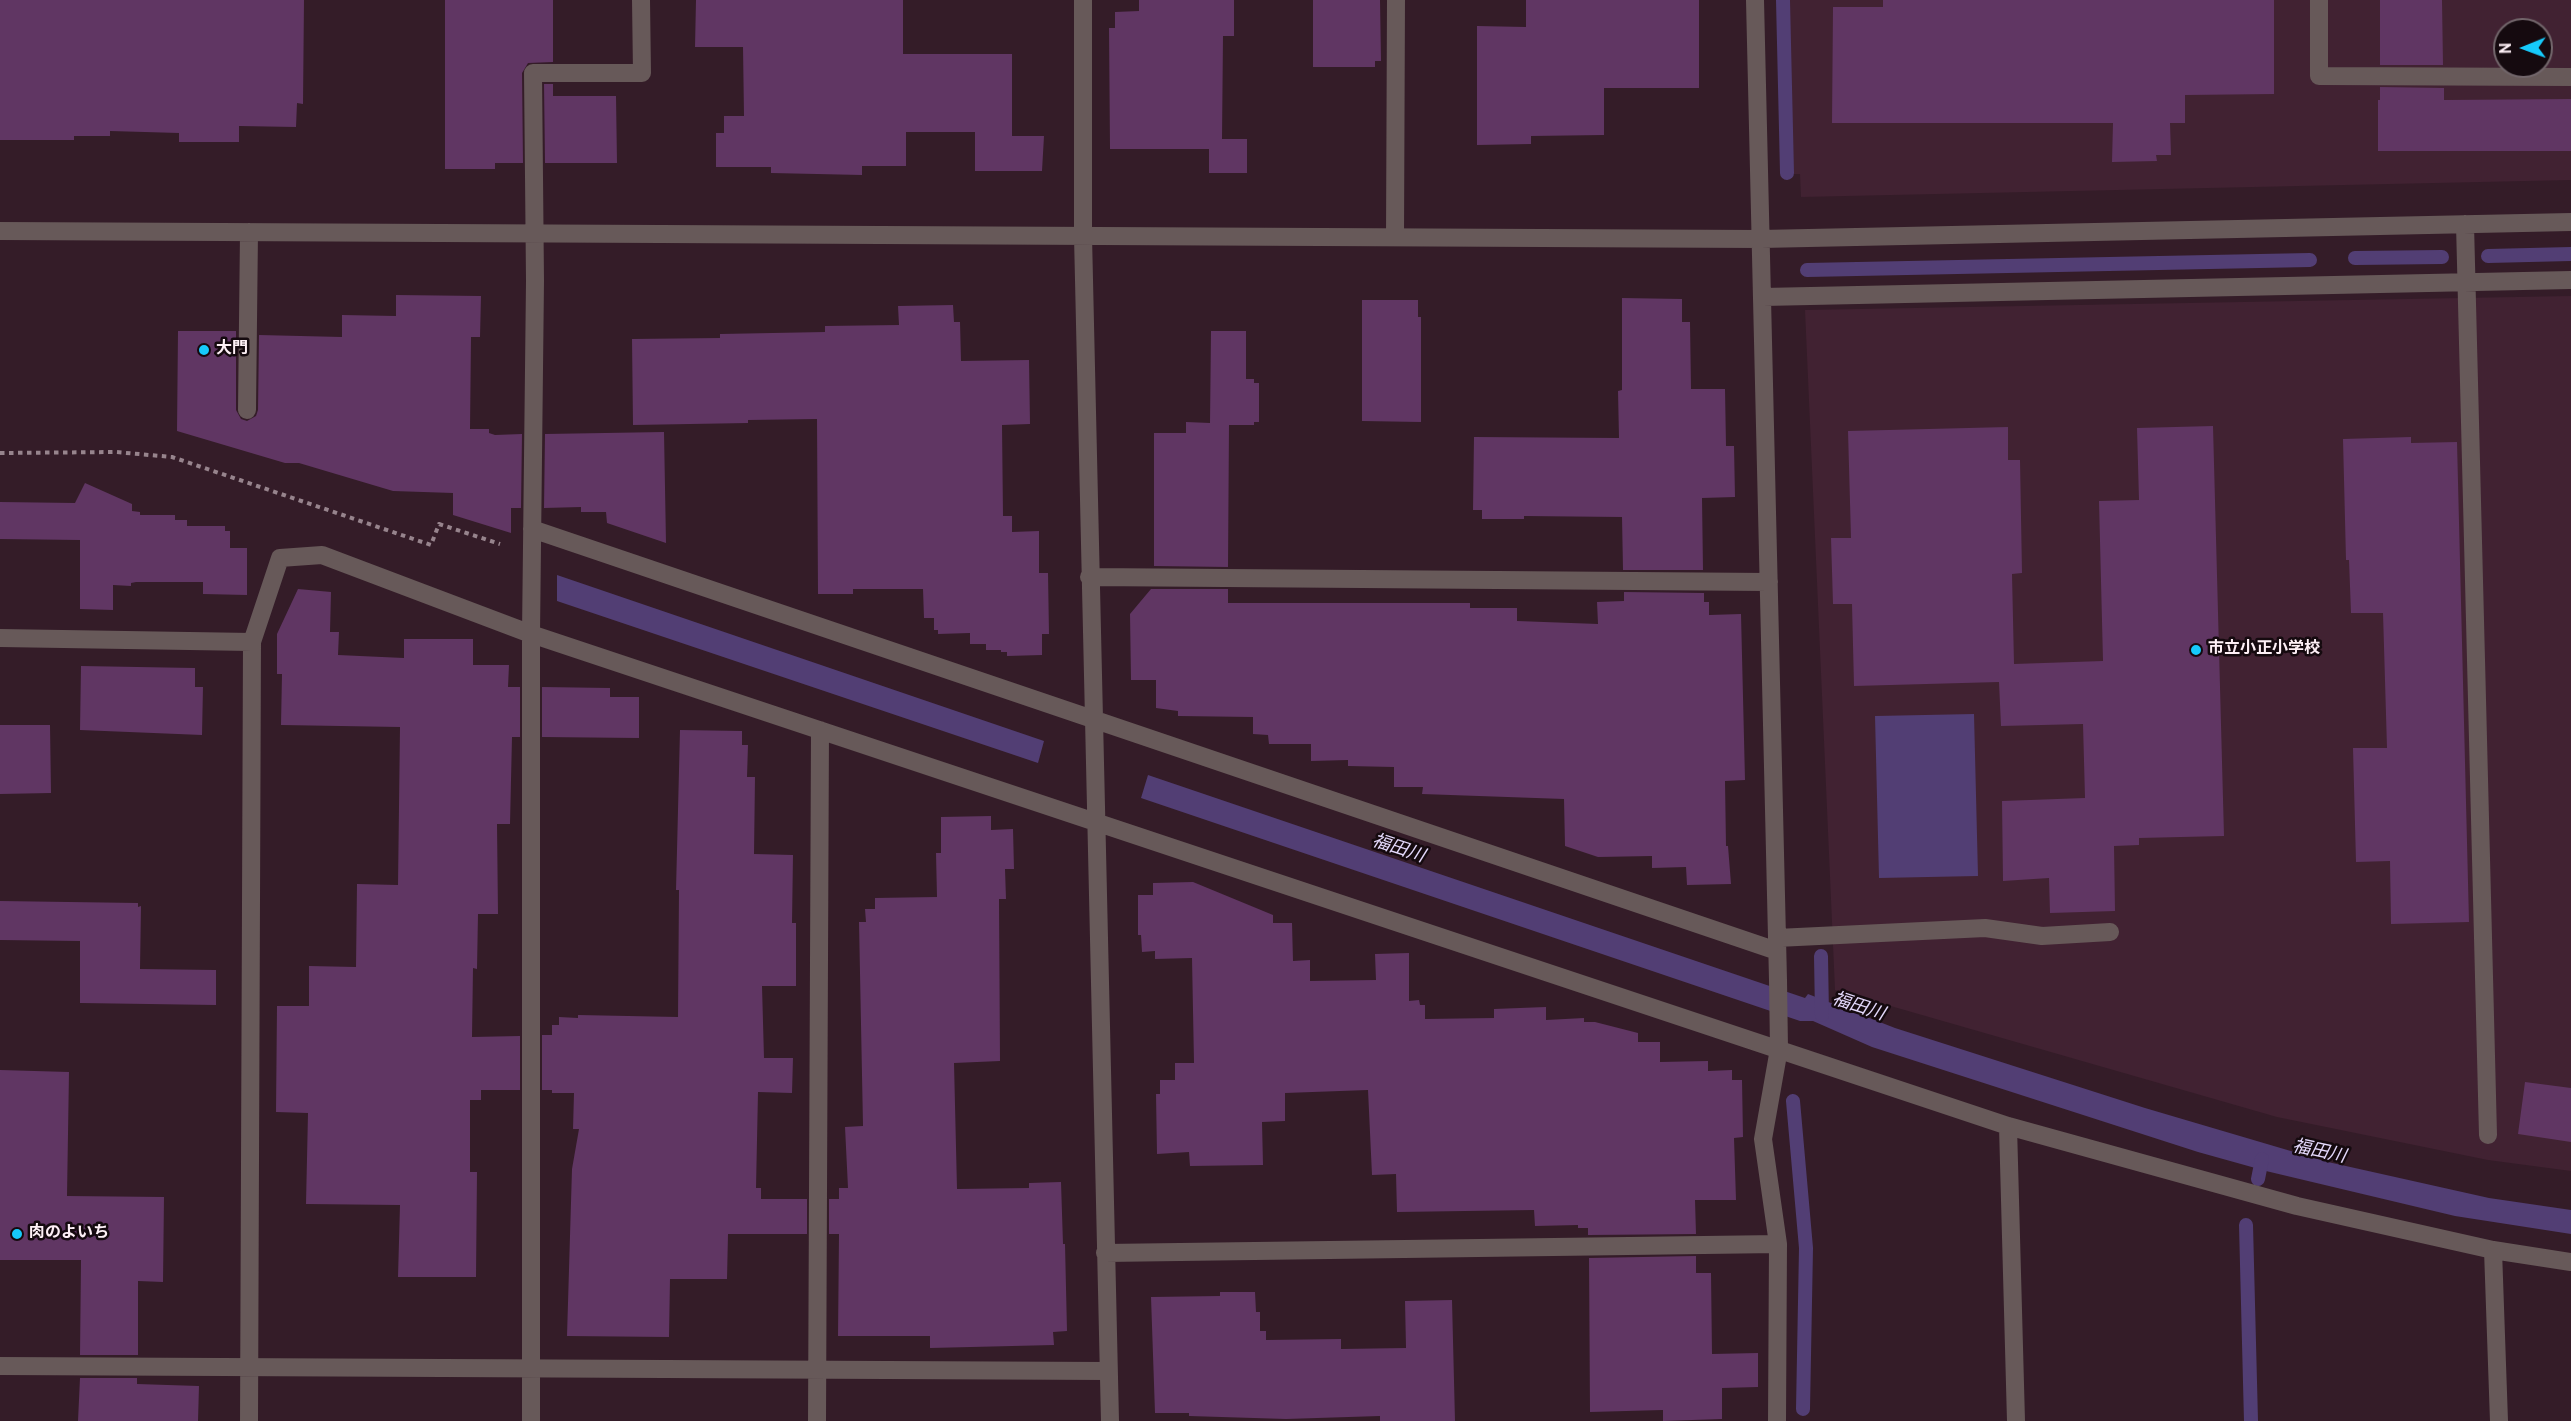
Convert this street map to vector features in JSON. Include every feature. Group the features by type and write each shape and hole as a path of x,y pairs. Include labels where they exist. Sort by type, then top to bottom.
{"street":[{"path":"531,1421 533,73 642,73 641,0"},
{"path":"1083,0 1083,236 1089,577 1110,1421"},
{"path":"1395,237 1396,0"},
{"path":"1755,0 1779,1049 1763,1139 1778,1245 1777,1421"},
{"path":"2319,0 2319,76 2571,77"},
{"path":"0,231 1761,239 2571,222"},
{"path":"2465,224 2488,1136"},
{"path":"247,410 249,232"},
{"path":"1763,297 2571,280"},
{"path":"532,529 1093,719 1777,945 1985,928 2042,936 2110,932"},
{"path":"249,1421 252,642 279,558 322,555 531,634 2008,1126 2297,1206 2493,1250 2571,1262"},
{"path":"1089,577 1769,582"},
{"path":"0,638 252,642"},
{"path":"817,1421 820,730"},
{"path":"2008,1126 2016,1421"},
{"path":"1106,1253 1778,1245"},
{"path":"2493,1250 2499,1421"},
{"path":"0,1366 1108,1371"}],"path":[{"path":"0,453 116,452 172,457 431,545 439,524 532,555"}],"shaded area":[{"path":"1788,0 2571,0 2571,180 1801,197 1800,174 1792,174"},
{"name":"市立小正小学校","path":"2571,296 2571,1171 2488,1160 2277,1117 1835,990 1805,310"},
{"path":"557,575 1044,741 1038,763 557,601"},
{"path":"1974,714 1978,876 1879,878 1875,716"},
{"path":"1148,775 1805,998 1808,994 1895,1028 2145,1108 2328,1162 2489,1198 2571,1210 2571,1234 2455,1216 2266,1171 2198,1152 1872,1047 1813,1021 1800,1021 1141,798"}],"building":[{"path":"0,0 304,0 303,104 297,103 296,127 239,126 239,142 179,142 179,133 110,131 110,136 74,136 74,140 0,140"},
{"path":"445,0 553,0 553,62 528,63 522,73 523,163 495,163 495,169 445,169"},
{"path":"696,0 903,0 903,54 1012,54 1012,136 1044,136 1042,171 975,171 975,132 906,132 906,166 862,166 862,175 771,173 771,167 716,167 716,133 724,133 724,116 744,116 743,47 695,47"},
{"path":"1139,0 1234,0 1234,36 1223,36 1222,139 1247,139 1247,173 1209,173 1209,149 1110,149 1109,28 1115,28 1115,12 1139,11"},
{"path":"1313,0 1380,0 1381,61 1375,61 1375,67 1313,67"},
{"path":"1526,0 1699,0 1699,88 1604,88 1604,135 1531,136 1531,144 1477,145 1477,26 1526,27"},
{"path":"1883,0 2274,0 2274,94 2185,95 2185,123 2170,123 2171,155 2156,155 2157,161 2112,162 2113,123 1832,123 1833,7 1883,7"},
{"path":"2380,0 2442,0 2443,65 2380,65"},
{"path":"544,84 553,84 553,96 616,96 617,163 545,163"},
{"path":"2380,87 2444,88 2444,100 2571,99 2571,151 2378,151"},
{"path":"396,295 481,296 480,337 471,337 470,429 489,429 489,433 495,435 522,434 521,508 511,508 511,533 453,515 453,493 393,491 299,463 285,463 177,431 178,331 236,331 236,410 241,419 247,421 256,416 258,410 259,335 342,337 342,315 396,316"},
{"path":"1622,298 1682,299 1682,322 1690,322 1691,389 1725,389 1726,446 1734,446 1735,497 1702,498 1703,570 1623,570 1622,517 1524,516 1524,519 1482,519 1482,510 1473,510 1474,437 1619,438 1618,391 1622,390"},
{"path":"1362,300 1418,300 1418,317 1421,317 1421,422 1362,421"},
{"path":"953,305 954,322 960,322 961,361 1029,360 1030,424 1002,425 1003,516 1012,516 1012,532 1039,531 1039,573 1048,573 1049,634 1042,634 1042,655 1007,656 1007,652 1001,652 1001,650 986,650 986,644 970,644 970,633 938,634 938,630 934,630 934,618 924,618 923,589 853,589 853,594 818,594 817,419 633,425 632,339 720,338 720,334 825,332 825,326 899,325 898,306"},
{"path":"1211,331 1246,331 1246,379 1254,379 1254,383 1259,383 1259,422 1254,422 1254,425 1229,425 1228,567 1154,566 1154,433 1186,433 1186,422 1210,423"},
{"path":"2213,426 2224,836 2139,838 2139,845 2114,846 2115,911 2050,913 2049,878 2003,881 2002,801 2085,798 2083,724 2001,726 1999,682 1854,686 1852,604 1833,604 1831,538 1851,538 1848,431 2008,427 2008,460 2020,460 2022,573 2012,574 2014,664 2103,661 2099,501 2139,500 2137,428"},
{"path":"664,432 666,543 607,523 606,512 581,512 581,507 544,508 545,434"},
{"path":"2411,437 2411,443 2457,442 2469,922 2391,924 2390,861 2356,862 2353,748 2387,748 2383,613 2351,613 2349,560 2346,560 2343,439"},
{"path":"85,483 132,504 132,511 140,512 140,515 175,515 175,520 187,520 187,526 225,526 225,531 230,531 230,548 247,548 247,595 203,594 203,582 136,582 131,583 131,586 113,585 113,610 80,609 80,540 0,539 0,502 75,503"},
{"path":"298,589 331,592 330,632 339,632 338,655 404,658 404,639 473,639 473,665 509,665 508,687 520,687 520,737 512,737 510,824 497,824 498,914 478,914 477,969 473,968 472,1037 520,1036 520,1090 481,1090 481,1100 470,1100 470,1172 477,1172 476,1277 398,1277 400,1205 306,1204 308,1113 276,1112 277,1006 309,1006 309,966 356,967 357,884 398,885 400,727 281,725 282,674 277,674 277,634"},
{"path":"1151,589 1228,589 1228,603 1470,603 1470,608 1517,608 1517,621 1598,624 1597,602 1624,601 1624,592 1704,593 1704,602 1709,602 1709,615 1741,614 1745,780 1725,781 1726,846 1728,846 1731,884 1687,885 1686,867 1652,868 1652,856 1598,857 1565,846 1564,799 1422,794 1423,787 1394,787 1394,767 1348,766 1348,760 1311,761 1311,744 1269,744 1268,735 1253,734 1253,717 1178,716 1178,711 1156,708 1156,680 1131,680 1130,614"},
{"path":"81,666 195,668 195,687 203,687 202,735 80,730"},
{"path":"542,687 610,688 610,697 639,697 639,738 542,737"},
{"path":"0,725 50,725 51,793 0,794"},
{"path":"680,730 742,731 742,745 748,745 747,777 755,777 754,854 793,855 792,923 796,923 796,986 762,986 764,1058 793,1058 792,1093 758,1092 756,1188 761,1188 761,1199 807,1199 807,1234 728,1234 727,1279 670,1279 669,1337 567,1336 572,1169 579,1129 573,1129 574,1093 552,1093 552,1090 542,1090 542,1035 552,1035 552,1025 559,1025 559,1017 578,1018 578,1015 678,1017 679,890 676,890"},
{"path":"991,816 991,830 1013,829 1014,869 1005,869 1006,899 999,899 1000,1061 954,1063 957,1189 1029,1188 1029,1183 1061,1182 1067,1331 1053,1332 1054,1345 930,1348 930,1336 838,1336 839,1234 829,1234 829,1199 839,1199 839,1188 848,1188 845,1127 863,1126 859,922 866,922 865,909 875,909 875,898 937,897 936,853 941,853 941,817"},
{"path":"1193,882 1273,915 1273,923 1292,923 1293,961 1310,960 1310,981 1376,980 1375,954 1409,953 1409,1001 1419,1000 1420,1005 1425,1005 1425,1019 1494,1018 1494,1009 1546,1007 1546,1020 1584,1018 1584,1022 1595,1022 1638,1033 1638,1042 1660,1042 1660,1062 1708,1061 1708,1071 1732,1070 1732,1080 1742,1080 1743,1137 1734,1138 1736,1200 1695,1200 1696,1234 1588,1235 1588,1228 1578,1228 1578,1225 1535,1226 1534,1210 1397,1212 1396,1174 1372,1175 1368,1090 1285,1093 1285,1121 1262,1122 1263,1165 1190,1166 1189,1152 1157,1154 1156,1094 1160,1094 1160,1080 1175,1080 1175,1063 1194,1063 1192,958 1155,959 1155,951 1142,952 1141,935 1138,935 1138,895 1153,895 1153,883"},
{"path":"0,901 138,903 138,907 141,906 140,969 216,970 216,1005 80,1003 80,941 0,940"},
{"path":"0,1070 69,1072 67,1196 164,1197 163,1282 138,1281 138,1355 80,1355 81,1260 0,1260"},
{"path":"2525,1082 2571,1088 2571,1142 2518,1134"},
{"path":"1696,1256 1696,1273 1711,1273 1712,1354 1758,1353 1758,1387 1722,1388 1722,1419 1663,1421 1663,1410 1590,1412 1589,1258"},
{"path":"1220,1292 1255,1292 1256,1312 1260,1312 1260,1331 1266,1331 1266,1340 1341,1339 1341,1349 1406,1348 1405,1301 1452,1300 1455,1421 1380,1421 1380,1416 1286,1419 1155,1413 1151,1297 1220,1296"},
{"path":"80,1378 137,1378 137,1384 199,1386 198,1421 78,1421"}],"waterway":[{"path":"1783,0 1787,173"},
{"path":"2488,256 2571,254"},
{"path":"2355,258 2442,257"},
{"path":"1807,270 2310,260"},
{"name":"福田川","path":"1821,956 1822,1015"},
{"path":"1793,1101 1806,1248 1803,1409"},
{"path":"2258,1179 2262,1159"},
{"path":"2246,1225 2251,1421"}],"place":[{"name":"大門","path":"204,350"},
{"name":"市立小正小学校","path":"2196,650"},
{"name":"肉のよいち","path":"17,1234"}]}
